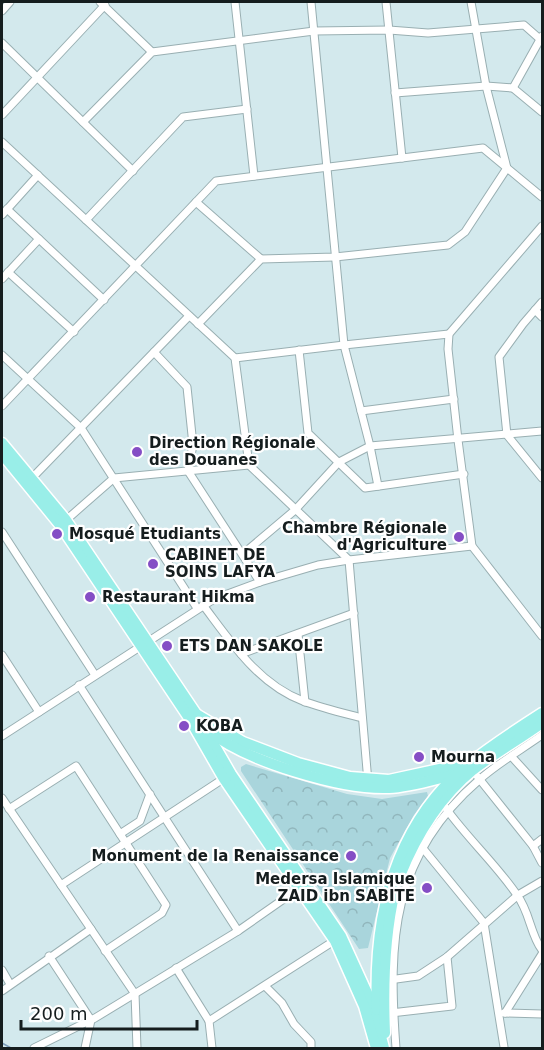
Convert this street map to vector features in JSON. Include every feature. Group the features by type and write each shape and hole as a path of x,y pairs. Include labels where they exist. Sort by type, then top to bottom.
{"main road":[{"path":"2,443 32,478 144,642 227,773 338,938 373,1006 385,1016"},
{"path":"2,454 63,522"},
{"path":"144,642 182,707 205,728 235,743 325,780 368,783 389,788 474,771 543,723"},
{"path":"442,803 474,771 543,713"},
{"path":"193,716 235,743"},
{"path":"205,728 227,773"},
{"path":"227,773 235,743"},
{"path":"368,783 474,771"},
{"path":"377,1048 385,1016 376,969 380,921 389,883 442,803 458,774"},
{"path":"385,1048 385,1016 389,980 388,922 396,885 415,842"},
{"path":"338,938 377,1048"}],"street":[{"path":"236,2 254,176"},
{"path":"311,2 344,345 378,486"},
{"path":"386,2 402,158"},
{"path":"196,202 261,259 335,257 448,245 465,232 507,168 486,86 471,2"},
{"path":"2,11 7,3"},
{"path":"2,115 103,4 152,52"},
{"path":"83,122 152,52 314,32 389,30 428,33 524,25 542,38 513,88"},
{"path":"2,43 133,171"},
{"path":"395,93 486,86 513,88 543,112"},
{"path":"86,220 183,117 248,110"},
{"path":"2,142 235,358 249,465 349,560 368,783"},
{"path":"2,406 216,181 483,148 543,196"},
{"path":"38,175 4,212 39,239 104,300"},
{"path":"543,226 449,334 448,349 472,546 543,636"},
{"path":"2,279 39,239"},
{"path":"198,324 261,259"},
{"path":"8,272 74,332"},
{"path":"543,302 499,357 507,435 543,478"},
{"path":"535,310 543,317"},
{"path":"32,478 189,315"},
{"path":"235,358 449,334"},
{"path":"298,350 308,433 365,488 464,474"},
{"path":"154,352 187,387 193,445 188,471 260,582"},
{"path":"2,355 81,428 200,607 266,680 305,702 362,718"},
{"path":"361,411 453,399"},
{"path":"243,554 295,510 339,462 370,446 543,431"},
{"path":"63,522 114,478 249,465"},
{"path":"2,532 95,675"},
{"path":"2,548 9,543"},
{"path":"2,736 144,642 214,599 260,582 318,565 472,546"},
{"path":"241,654 354,614"},
{"path":"298,634 305,702"},
{"path":"2,655 39,712"},
{"path":"79,685 238,931"},
{"path":"543,735 512,757 474,771 533,846 543,863"},
{"path":"512,757 543,790"},
{"path":"9,809 76,766 166,905 166,910 105,951"},
{"path":"61,885 166,818 227,773"},
{"path":"120,834 140,821 150,794"},
{"path":"2,798 135,994 137,1048"},
{"path":"442,803 518,896 530,920 536,942 543,952 502,1013"},
{"path":"140,821 146,830"},
{"path":"533,846 543,839"},
{"path":"415,842 484,923 502,1013 504,1047"},
{"path":"389,980 418,976 447,957 518,896 543,881"},
{"path":"34,1048 91,1020 135,994 238,931 302,887"},
{"path":"2,991 91,929"},
{"path":"209,1021 338,938"},
{"path":"50,956 91,1020 85,1048"},
{"path":"396,1048 385,1016 452,1006 447,957"},
{"path":"176,968 209,1021 212,1048"},
{"path":"2,970 10,984"},
{"path":"265,986 282,1003 294,1024 311,1042 311,1048"},
{"path":"502,1013 543,1014"}],"green space":[{"path":"246,764 347,794 382,799 427,792 428,796 414,815 390,858 368,948 359,949 241,771 241,767"}],"waterway":[{"path":"2,1043 11,1048"}],"place":[{"name":"Direction Régionale des Douanes","path":"137,452"},
{"name":"Mosqué Etudiants","path":"57,534"},
{"name":"Chambre Régionale d'Agriculture","path":"459,537"},
{"name":"CABINET DE SOINS LAFYA","path":"153,564"},
{"name":"Restaurant Hikma","path":"90,597"},
{"name":"ETS DAN SAKOLE","path":"167,646"},
{"name":"KOBA","path":"184,726"},
{"name":"Mourna","path":"419,757"},
{"name":"Monument de la Renaissance","path":"351,856"},
{"name":"Medersa Islamique ZAID ibn SABITE","path":"427,888"}]}
